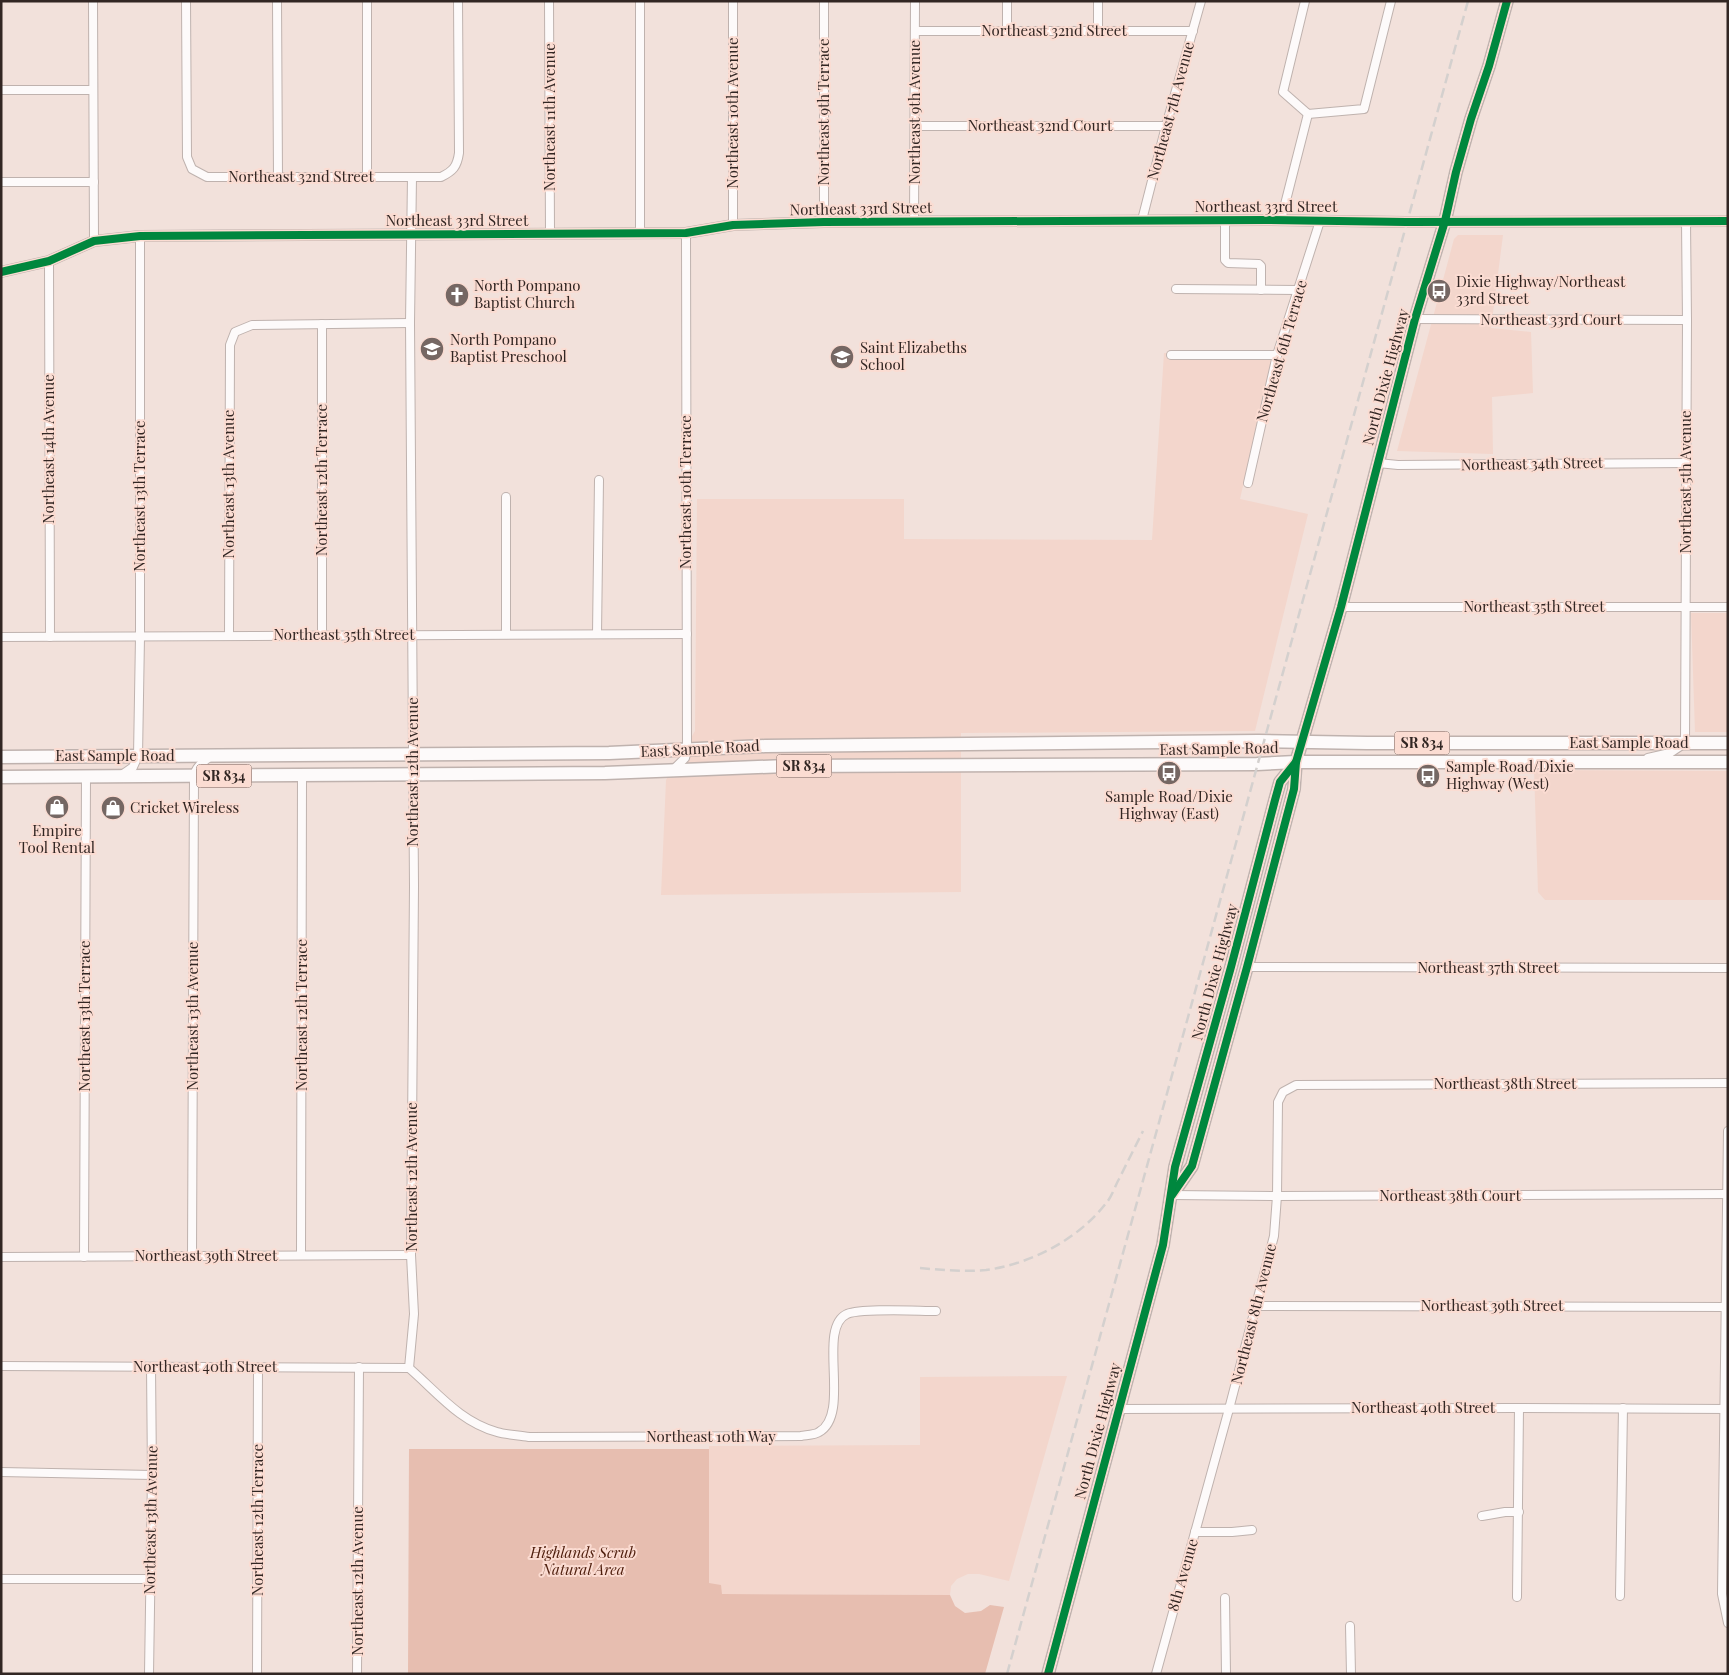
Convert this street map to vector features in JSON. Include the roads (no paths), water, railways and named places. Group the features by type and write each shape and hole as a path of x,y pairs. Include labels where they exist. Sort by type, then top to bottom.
{"main road":[{"name":"North Dixie Highway","path":"1172,1195 1192,1166 1248,968 1294,789 1296,762 1341,607 1415,319 1445,221 1468,128 1507,1"},
{"name":"East Sample Road","path":"1,757 413,755 634,752 765,746 1303,741 1374,743 1728,743"},
{"path":"1001,765 1018,756 1027,744"},
{"path":"697,770 699,763 705,756 715,749"},
{"path":"1687,762 1696,752 1728,750"},
{"name":"North Dixie Highway","path":"1048,1674 1163,1245 1175,1167 1280,782 1296,762"},
{"name":"East Sample Road","path":"1,777 671,772 786,766 1296,762 1728,762"}],"street":[{"path":"93,1 94,241"},
{"name":"Northeast 32nd Street","path":"186,1 187,157 192,169 207,177 441,177 451,172 457,165 459,154 458,1"},
{"path":"277,1 278,177"},
{"path":"367,1 368,177"},
{"name":"Northeast 11th Avenue","path":"549,1 550,234"},
{"path":"640,1 640,233"},
{"name":"Northeast 10th Avenue","path":"733,1 733,225"},
{"name":"Northeast 9th Terrace","path":"824,1 824,222"},
{"name":"Northeast 9th Avenue","path":"914,222 915,1"},
{"path":"1007,1 1007,31"},
{"path":"1098,1 1098,32"},
{"name":"Northeast 7th Avenue","path":"1142,220 1201,1"},
{"path":"1305,1 1283,92 1308,114 1364,109 1391,1"},
{"name":"Northeast 32nd Street","path":"915,31 1193,32"},
{"path":"1,90 94,90"},
{"path":"1281,220 1308,114"},
{"name":"Northeast 32nd Court","path":"915,126 1166,126"},
{"name":"Northeast 12th Avenue","path":"409,1368 414,1314 411,1255 414,886 410,323 412,177"},
{"path":"1,182 94,182"},
{"name":"Northeast 33rd Street","path":"1,272 49,261 94,241 140,236 686,234 733,225 824,222 1142,220 1400,222 1728,221"},
{"path":"1225,220 1225,260 1228,263 1259,264 1261,266 1261,290"},
{"name":"Northeast 6th Terrace","path":"1248,483 1277,355 1320,220"},
{"name":"Northeast 5th Avenue","path":"1685,743 1686,221"},
{"name":"Northeast 10th Terrace","path":"686,234 687,750"},
{"name":"Northeast 13th Terrace","path":"138,756 140,637 140,236"},
{"name":"Northeast 14th Avenue","path":"49,261 50,636"},
{"path":"1176,289 1298,290"},
{"name":"Northeast 33rd Court","path":"1415,319 1687,320"},
{"path":"322,324 410,323"},
{"name":"Northeast 13th Avenue","path":"229,636 230,345 235,332 252,325 322,324"},
{"name":"Northeast 12th Terrace","path":"322,324 322,636"},
{"path":"1171,355 1277,355"},
{"name":"Northeast 34th Street","path":"1378,462 1398,465 1686,463"},
{"path":"597,634 599,480"},
{"path":"506,497 506,634"},
{"name":"Northeast 35th Street","path":"1341,607 1728,607"},
{"name":"Northeast 35th Street","path":"1,637 687,634"},
{"path":"1634,762 1670,752 1685,743"},
{"path":"671,772 685,758 687,750"},
{"path":"120,776 133,767 138,756"},
{"path":"194,776 199,764 211,756"},
{"name":"Northeast 12th Terrace","path":"301,1256 302,775"},
{"name":"Northeast 13th Terrace","path":"84,1257 86,776"},
{"name":"Northeast 13th Avenue","path":"192,1256 194,776"},
{"name":"Northeast 37th Street","path":"1248,968 1728,968"},
{"name":"Northeast 38th Street","path":"1283,1092 1296,1085 1728,1083"},
{"name":"Northeast 8th Avenue","path":"1195,1532 1274,1236 1277,1196 1278,1102 1283,1092"},
{"path":"1728,1131 1726,1409 1722,1594 1728,1623"},
{"name":"Northeast 38th Court","path":"1172,1195 1727,1194"},
{"name":"Northeast 39th Street","path":"1,1257 411,1255"},
{"name":"Northeast 39th Street","path":"1256,1306 1727,1307"},
{"name":"Northeast 10th Way","path":"409,1368 442,1400 468,1420 497,1432 529,1437 801,1436 820,1432 829,1423 834,1408 834,1340 838,1322 848,1314 866,1311 936,1312"},
{"name":"Northeast 40th Street","path":"1,1366 409,1368"},
{"name":"Northeast 13th Avenue","path":"149,1674 152,1474 151,1367"},
{"name":"Northeast 12th Terrace","path":"257,1674 258,1367"},
{"name":"Northeast 12th Avenue","path":"357,1674 359,1368"},
{"path":"1518,1597 1519,1408"},
{"path":"1620,1596 1623,1408"},
{"name":"Northeast 40th Street","path":"1118,1409 1726,1409"},
{"path":"1,1472 152,1474"},
{"path":"1482,1516 1504,1512 1519,1512"},
{"name":"8th Avenue","path":"1156,1674 1195,1532 1252,1530"},
{"path":"1,1579 151,1579"},
{"path":"1225,1598 1226,1674"},
{"path":"1350,1626 1351,1674"}],"railway":[{"path":"1007,1674 1468,1"},
{"path":"920,1268 986,1270 1020,1262 1053,1248 1083,1227 1109,1200 1143,1131"}],"place":[{"name":"Dixie Highway/Northeast 33rd Street","path":"1439,291"},
{"name":"North Pompano Baptist Church","path":"457,295"},
{"name":"North Pompano Baptist Preschool","path":"432,349"},
{"name":"Saint Elizabeths School","path":"842,357"},
{"name":"Sample Road/Dixie Highway (East)","path":"1169,773"},
{"name":"Sample Road/Dixie Highway (West)","path":"1428,776"},
{"name":"Empire Tool Rental","path":"57,807"},
{"name":"Cricket Wireless","path":"113,808"}],"park label":[{"name":"Highlands Scrub Natural Area","path":"583,1562"}]}
